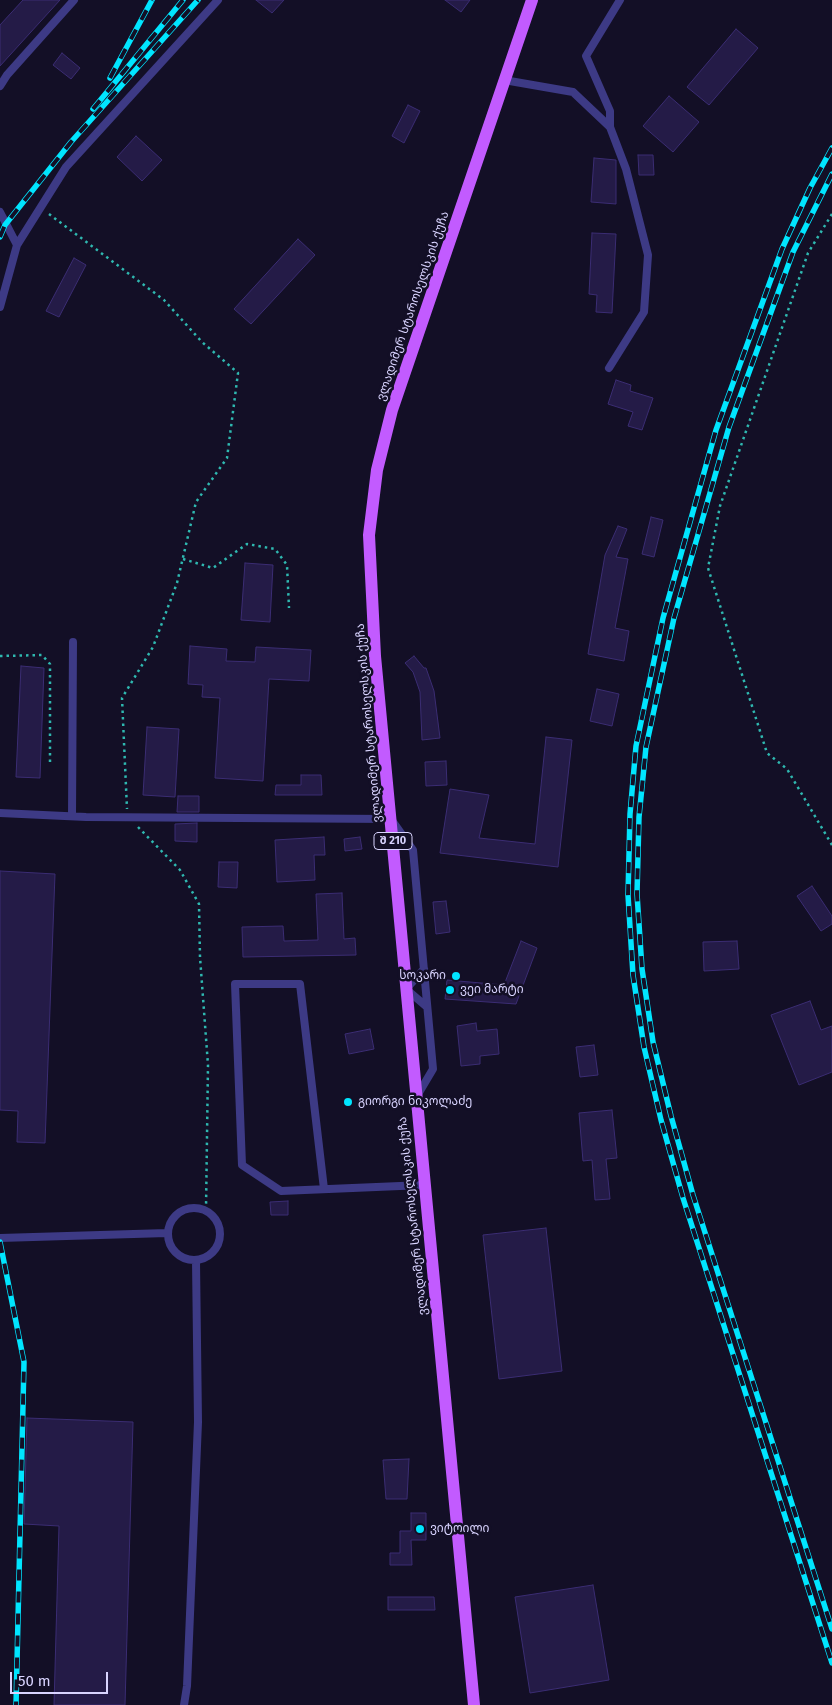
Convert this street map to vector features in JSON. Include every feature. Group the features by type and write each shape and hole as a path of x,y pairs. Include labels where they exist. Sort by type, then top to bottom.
{"main road":[{"name":"ვლადიმერ სტაროსელსკის ქუჩა","path":"474,1705 375,656 370,545 377,470 389,419 411,348 532,0"}],"lane":[{"path":"0,86 7,75 74,0"},
{"path":"0,307 16,245 66,167 218,0"},
{"path":"609,368 644,312 648,255 626,169 610,127 610,111 586,56 620,0"},
{"path":"504,80 573,92 610,127"},
{"path":"0,212 16,245"},
{"path":"72,816 73,642"},
{"path":"0,814 127,817 391,818 413,850 424,969 433,1070 416,1098"},
{"path":"424,969 406,989 427,1007"},
{"path":"324,1189 300,984 235,984 242,1165 281,1191 424,1185"},
{"path":"196,1208 206,1210 218,1223 220,1240 211,1254 196,1261 187,1260 175,1253 170,1247 167,1233 173,1218 185,1209 196,1208"},
{"path":"0,1238 167,1233"},
{"path":"184,1705 187,1686 198,1422 196,1261"}],"path":[{"path":"39,207 164,300 202,342 238,373 227,458 196,502 177,583 153,647 122,698 127,817 180,870 199,904 200,957 208,1065 206,1210"},
{"path":"832,214 808,254 720,506 708,568 768,753 787,769 832,845"},
{"path":"183,559 213,568 247,544 274,549 287,565 289,608"},
{"path":"0,656 42,655 50,664 50,766"}],"building":[{"path":"23,0 60,0 0,66 0,25"},
{"path":"256,0 284,0 272,13"},
{"path":"445,0 470,0 461,12"},
{"path":"736,29 758,48 709,105 687,87"},
{"path":"62,53 80,68 71,79 53,65"},
{"path":"669,96 699,122 673,152 643,126"},
{"path":"408,105 420,111 404,143 392,136"},
{"path":"136,136 162,160 142,181 117,157"},
{"path":"638,155 653,155 654,175 639,175"},
{"path":"594,158 616,160 616,204 591,202"},
{"path":"592,233 616,234 612,313 596,312 597,295 589,294"},
{"path":"298,239 315,255 251,324 234,309"},
{"path":"74,258 86,265 59,317 46,311"},
{"path":"616,380 631,385 630,391 653,398 642,430 628,426 633,412 608,404"},
{"path":"651,517 663,520 654,557 642,554"},
{"path":"618,526 627,529 616,557 628,559 615,628 629,631 624,661 588,654 605,555"},
{"path":"245,563 273,565 270,622 241,620"},
{"path":"190,646 227,649 226,661 255,662 256,647 311,650 309,681 269,679 263,781 215,778 220,698 202,697 203,685 188,684"},
{"path":"414,656 426,668 434,691 440,738 422,740 420,692 413,672 405,663"},
{"path":"21,666 44,668 40,778 16,777"},
{"path":"597,689 619,694 612,726 590,721"},
{"path":"147,727 179,729 175,797 143,795"},
{"path":"546,737 572,740 558,867 440,853 450,789 489,795 479,838 535,844"},
{"path":"446,761 447,785 426,786 425,762"},
{"path":"301,775 321,775 322,795 275,795 276,785 301,785"},
{"path":"178,796 199,796 199,812 177,812"},
{"path":"197,823 197,842 175,841 175,824"},
{"path":"324,837 325,855 314,855 315,880 277,882 275,840"},
{"path":"360,837 362,849 345,851 344,839"},
{"path":"219,862 238,862 237,888 218,887"},
{"path":"0,871 55,874 45,1143 17,1142 18,1111 0,1110"},
{"path":"812,886 832,916 832,924 821,931 797,896"},
{"path":"342,893 344,939 355,938 356,955 243,957 242,927 283,926 284,941 318,940 316,894"},
{"path":"446,901 450,932 436,934 433,902"},
{"path":"521,941 537,948 516,1004 445,999 447,980 504,985"},
{"path":"737,941 739,969 704,971 703,942"},
{"path":"810,1001 821,1030 832,1026 832,1072 799,1085 771,1015"},
{"path":"476,1023 477,1031 497,1029 499,1054 480,1056 480,1064 461,1066 457,1026"},
{"path":"370,1029 374,1049 349,1054 345,1034"},
{"path":"594,1045 598,1075 580,1077 576,1047"},
{"path":"612,1110 617,1158 606,1159 610,1199 595,1200 592,1160 583,1161 579,1113"},
{"path":"288,1201 288,1215 271,1215 270,1202"},
{"path":"546,1228 562,1371 499,1379 483,1235"},
{"path":"27,1418 133,1422 125,1705 54,1705 59,1526 24,1524"},
{"path":"409,1459 407,1499 386,1499 383,1460"},
{"path":"411,1513 426,1513 426,1540 411,1540 412,1565 390,1565 390,1553 400,1553 400,1531 411,1531"},
{"path":"593,1585 609,1680 530,1693 515,1597"},
{"path":"388,1597 434,1597 435,1610 388,1610"}],"railway":[{"path":"110,78 152,0"},
{"path":"93,109 183,0"},
{"path":"0,237 5,225 71,142 198,0"},
{"path":"832,148 810,188 782,249 716,430 663,618 636,746 630,814 628,895 633,975 644,1047 661,1120 683,1198 832,1663"},
{"path":"832,174 793,252 729,427 674,618 646,747 639,817 637,894 642,969 653,1042 671,1116 693,1195 832,1629"},
{"path":"0,1242 24,1362 16,1705"}],"place":[{"name":"სოკარი","path":"456,976"},
{"name":"ვეი მარტი","path":"450,990"},
{"name":"გიორგი ნიკოლაძე","path":"348,1102"},
{"name":"ვიტოილი","path":"420,1529"}]}
